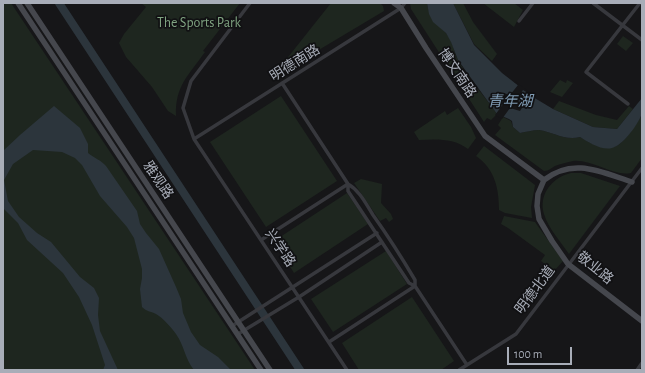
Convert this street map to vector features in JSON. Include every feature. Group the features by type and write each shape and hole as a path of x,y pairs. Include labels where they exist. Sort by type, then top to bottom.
{"main road":[{"name":"雅观路","path":"18,3 261,370"},
{"name":"雅观路","path":"26,3 270,370"},
{"name":"博文南路","path":"394,3 401,8 485,136 544,180"},
{"path":"544,180 559,170 571,167 582,167 632,182"},
{"name":"敬业路","path":"544,180 538,194 536,206 539,219 568,264 642,321"}],"street":[{"name":"兴学路","path":"250,3 191,81 183,108 194,139 348,370"},
{"name":"明德南路","path":"194,139 401,8 405,3"},
{"path":"519,21 533,3"},
{"path":"593,3 642,40"},
{"path":"628,104 586,72 640,3"},
{"path":"282,83 348,184 354,188 361,197 416,280 415,286 329,342"},
{"name":"明德北道","path":"459,370 516,334 642,168"},
{"path":"348,184 348,191 409,283 415,286 467,365"},
{"path":"261,240 348,184"},
{"path":"232,326 377,233"},
{"path":"238,334 299,297 382,242"},
{"path":"637,370 642,363"}],"green space":[{"path":"3,3 11,3 255,370 3,370"},
{"name":"The Sports Park","path":"141,3 240,3 203,51 205,52 188,75 180,89 176,106 176,116 168,111 152,87 126,57 119,43 124,34 146,7"},
{"path":"331,3 380,3 383,6 384,11 322,48 285,74 277,71"},
{"path":"410,3 427,3 431,17 448,35 459,62 497,114 491,120 487,118 484,122 411,9"},
{"path":"453,3 463,3 473,22 497,54 492,61 474,44"},
{"path":"483,3 514,3 523,10 514,27"},
{"path":"623,36 633,43 626,51 617,44"},
{"path":"560,80 566,83 567,80 573,83 562,97 550,92"},
{"path":"281,96 337,181 266,227 210,142"},
{"path":"559,101 596,115 617,120 629,106 633,109 617,129 593,127 553,109"},
{"path":"458,108 471,127 476,138 468,149 463,145 451,141 419,140 414,132 445,111 447,115"},
{"path":"642,115 642,158 631,173 624,174 580,161 564,163 544,171 495,135 501,128 498,125 503,117 511,121 513,127 520,133 539,130 569,138 580,137 592,144 610,148 617,146 623,141"},
{"path":"484,146 535,185 531,207 532,218 505,213 499,210 495,180 488,167 476,156"},
{"path":"581,173 620,186 569,254 548,224 544,214 543,200 545,193 553,182 564,175"},
{"path":"361,179 382,184 381,203 391,214 393,219 389,222 386,218 380,221 354,183"},
{"path":"347,193 368,224 294,273 274,241"},
{"path":"504,216 535,222 563,261 554,271 541,261 545,255 501,224"},
{"path":"386,251 407,284 333,332 311,299"},
{"path":"412,297 454,361 441,370 359,370 342,343"}],"water":[{"name":"青年湖","path":"427,3 453,3 474,45 502,73 533,97 553,109 593,127 617,129 642,98 642,112 639,120 625,139 616,146 608,149 595,146 580,137 569,138 539,130 520,133 513,127 512,121 497,114 458,60 446,33 433,22 429,14"},
{"path":"54,106 80,128 88,144 88,153 106,166 137,211 140,224 159,249 176,287 181,299 183,313 191,332 200,345 218,357 231,370 194,370 179,338 172,328 159,316 142,307 140,289 142,269 134,238 127,227 100,196 82,165 75,158 62,152 33,150 13,164 4,180 8,201 19,217 37,233 51,242 80,277 94,288 99,298 98,315 100,331 118,370 103,370 105,365 92,325 79,297 63,273 27,240 18,223 3,208 3,151"}],"pier":[{"path":"515,81 529,92 528,93 523,90 516,100 522,108 520,111 510,108 502,119 495,115 504,103 498,95 500,92 510,95 518,85 514,82"}],"waterway":[{"path":"59,3 300,370"}]}
